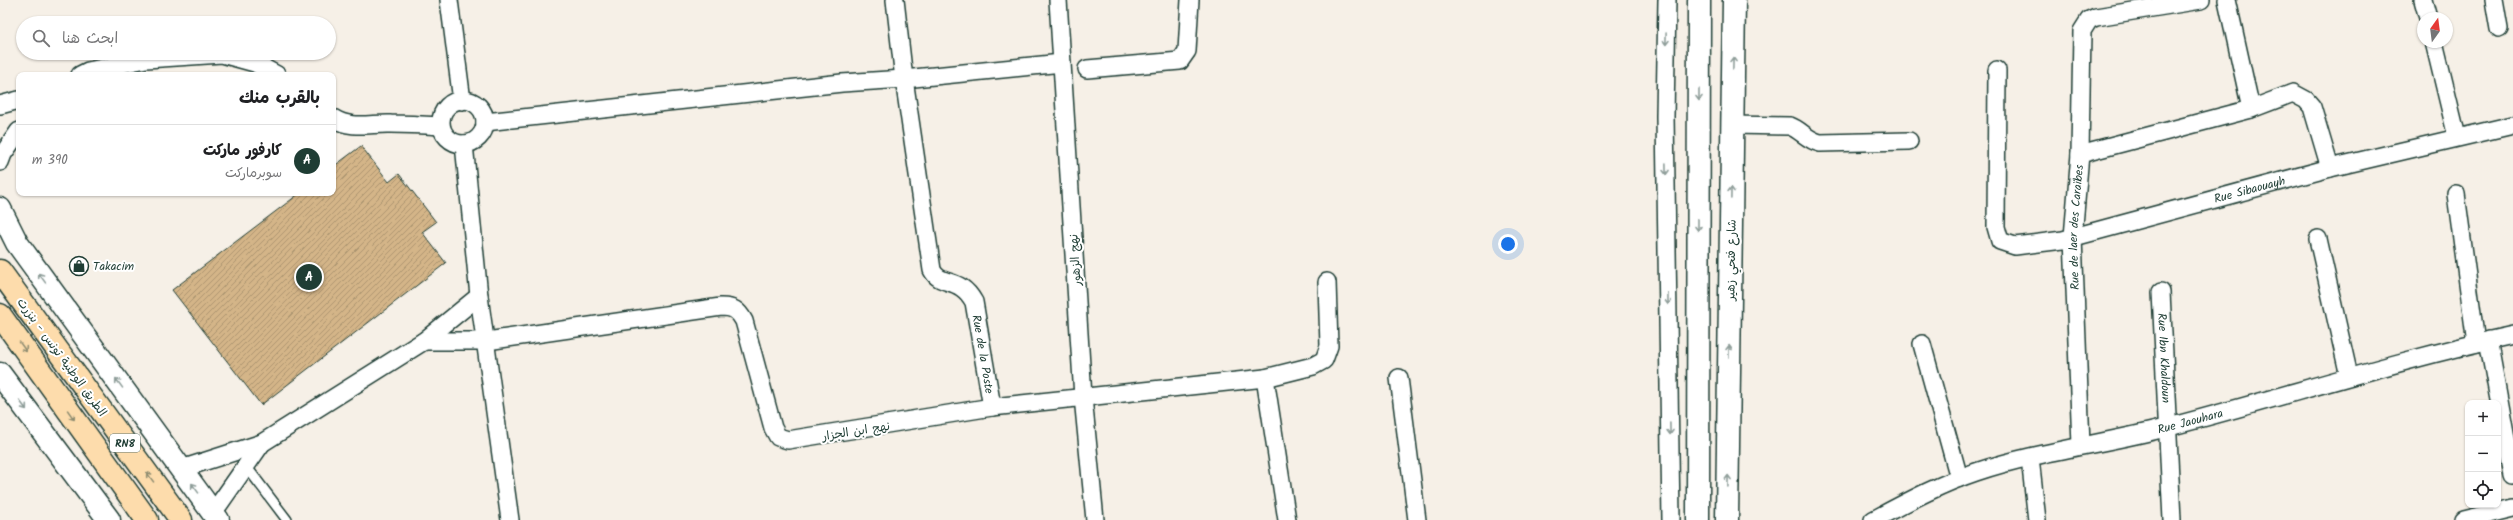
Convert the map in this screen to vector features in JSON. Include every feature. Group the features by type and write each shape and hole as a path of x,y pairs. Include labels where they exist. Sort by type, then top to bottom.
{"highway":[{"name":"الطريق الوطنية تونس - بنزرت","path":"0,271 181,520"},
{"name":"RN8","path":"0,315 148,520"}],"street":[{"path":"449,0 462,100"},
{"path":"895,0 904,79"},
{"name":"نهج الزهور","path":"1058,0 1083,396 1095,520"},
{"path":"1087,70 1180,61 1187,51 1190,0"},
{"path":"1667,0 1665,116 1671,520"},
{"path":"1698,520 1699,0"},
{"name":"شارع فتحي زهير","path":"1727,520 1734,0"},
{"name":"Rue de laer des Caraïbes","path":"2081,445 2073,237 2080,154 2080,40 2084,24 2096,17 2201,0"},
{"path":"2227,0 2251,109"},
{"path":"2423,0 2426,12"},
{"path":"2494,0 2499,28"},
{"path":"2435,48 2457,137"},
{"path":"86,72 141,60"},
{"path":"244,60 255,63 272,72"},
{"path":"485,122 827,84 904,79 1062,63"},
{"name":"Rue Sibaouayh","path":"1997,70 1996,227 2000,241 2015,246 2047,243 2073,237 2330,168 2457,137 2513,126"},
{"name":"Rue de la Poste","path":"904,79 932,270 940,279 958,284 965,288 974,302 992,407"},
{"path":"2080,154 2251,109 2293,93 2306,100 2312,107 2330,168"},
{"path":"462,100 478,106 485,122 479,137 464,144 448,138 441,126 443,115 447,108 454,102 462,100"},
{"path":"0,105 16,101"},
{"path":"336,120 343,124 363,126 389,124 441,126"},
{"path":"1732,125 1790,126 1806,138 1820,143 1909,141"},
{"path":"0,162 3,154 16,135"},
{"path":"464,144 479,296 487,341 510,520"},
{"path":"2456,194 2482,341 2513,476"},
{"path":"0,209 17,243 215,516 262,443"},
{"path":"2318,239 2349,376"},
{"name":"نهج ابن الجزار","path":"487,341 720,307 732,307 739,312 744,321 773,428 778,437 788,440 992,407 1083,396 1265,378 1313,366 1324,360 1329,346 1327,282"},
{"name":"Rue Ibn Khaldoun","path":"2161,292 2172,520"},
{"path":"181,469 262,443 424,341 479,296"},
{"name":"Rue Jaouhara","path":"1873,520 1935,487 1959,478 2081,445 2168,427 2349,376 2482,341 2513,335"},
{"path":"424,341 487,341"},
{"path":"1922,344 1959,478"},
{"path":"0,374 109,520"},
{"path":"1265,378 1287,520"},
{"path":"1399,378 1417,520"},
{"path":"2030,458 2037,520"},
{"path":"2464,520 2513,508"}],"lane":[{"path":"246,466 287,520"}],"building":[{"path":"361,146 389,182 399,174 436,222 422,232 446,263 261,405 172,290 296,196 336,196 336,165"}],"place":[{"name":"Takacim","path":"79,266"},
{"name":"كارفور ماركت","path":"309,277"}]}
